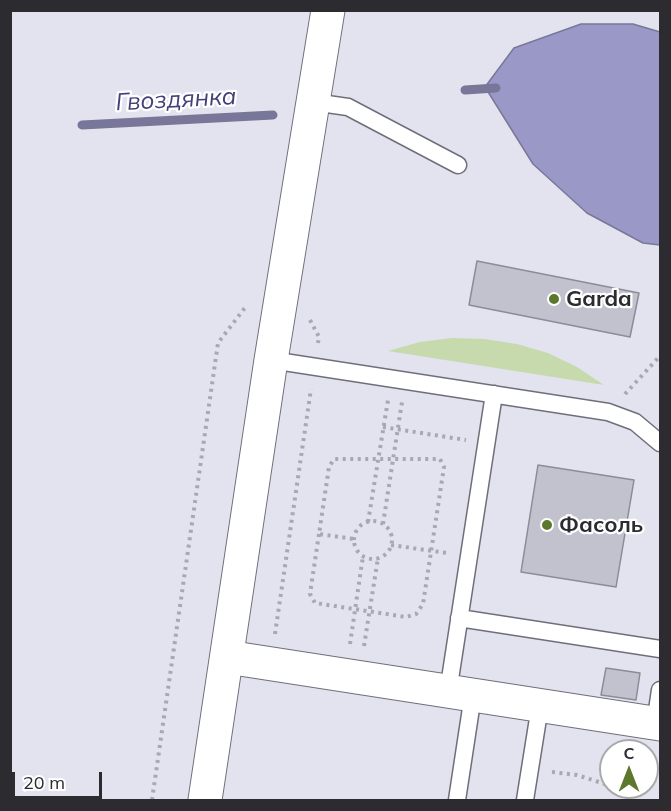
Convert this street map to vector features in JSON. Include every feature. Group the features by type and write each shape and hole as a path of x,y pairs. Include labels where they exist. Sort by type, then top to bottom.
{"street":[{"path":"205,801 271,360 328,10"},
{"path":"227,657 658,724"}],"lane":[{"path":"313,102 348,107 458,165"},
{"path":"271,360 608,412 635,422 660,443"},
{"path":"457,801 461,693 459,618 494,394"},
{"path":"459,618 660,649"},
{"path":"658,724 660,690"},
{"path":"525,801 540,706"}],"path":[{"path":"152,801 218,343 254,296"},
{"path":"271,664 319,337 308,316"},
{"path":"608,412 660,356"},
{"path":"368,522 383,428 398,380"},
{"path":"383,524 398,429 398,380"},
{"path":"383,428 486,444"},
{"path":"339,457 394,457 436,457 443,462 423,604 416,614 406,617 319,605 311,598 330,462 339,457"},
{"path":"368,522 383,524 391,533 392,545 387,553 378,558 363,556 356,549 354,539 357,530 368,522"},
{"path":"319,534 354,539"},
{"path":"392,545 469,556"},
{"path":"352,677 355,610 363,556"},
{"path":"352,677 370,612 378,558"},
{"path":"530,769 577,775 599,783"}],"green space":[{"path":"452,338 484,339 517,344 548,353 577,367 604,385 388,351 420,342"}],"water":[{"path":"581,24 633,24 660,32 660,245 643,243 587,213 533,164 485,87 514,48"}],"building":[{"name":"Garda","path":"477,261 639,293 630,337 469,305"},
{"path":"538,465 634,480 616,587 521,572"},
{"path":"606,668 640,673 636,700 601,695"}],"waterway":[{"name":"Гвоздянка","path":"465,90 496,88"},
{"name":"Гвоздянка","path":"82,125 273,115"}],"place":[{"name":"Garda","path":"554,299"},
{"name":"Фасоль","path":"547,525"}]}
